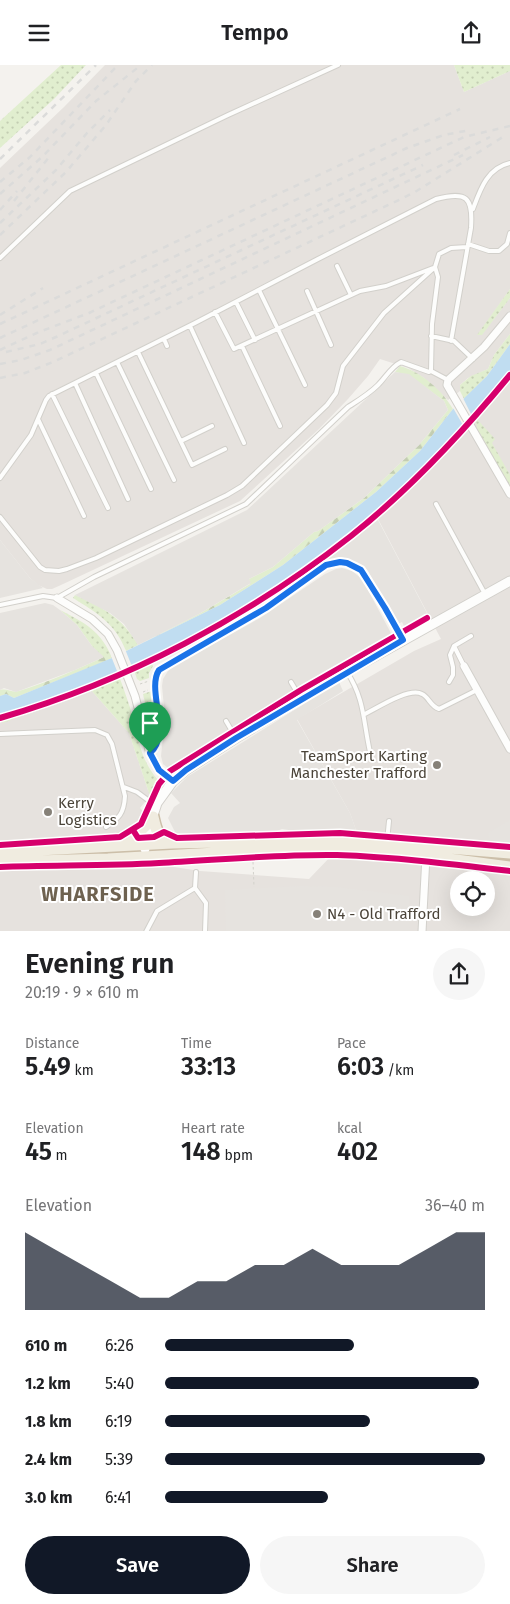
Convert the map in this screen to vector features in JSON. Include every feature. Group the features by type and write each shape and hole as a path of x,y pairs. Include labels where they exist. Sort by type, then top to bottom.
{"highway":[{"path":"154,811 159,835 163,840 172,843"},
{"path":"68,849 89,842 132,837 145,827 154,811"},
{"path":"0,852 172,843 351,840 510,853"},
{"path":"0,862 327,849 426,856 510,867"}],"street":[{"path":"510,316 473,359 448,381 447,385 510,494"},
{"path":"146,857 145,845 154,811 173,781 186,770 347,672 510,581"},
{"path":"58,598 98,623 108,634 117,650 135,696 150,753 159,770 173,781"},
{"path":"464,666 510,749"},
{"path":"422,931 426,856"}],"lane":[{"path":"0,258 70,191 228,115 338,65"},
{"path":"472,211 481,187 488,176 498,167 510,163"},
{"path":"0,478 31,435 46,400 52,394 190,326 436,199 453,195 465,198 471,204 472,211 471,228 451,341"},
{"path":"0,517 40,567 45,570 58,571 96,558 227,495 242,486 327,405 336,393 344,366 384,313 435,267 439,254 451,248 467,245 489,251 499,251 506,244 510,233"},
{"path":"337,266 351,295"},
{"path":"215,313 234,349 351,295 368,289 386,286 435,267"},
{"path":"431,371 431,336 438,277 435,267"},
{"path":"259,290 305,385"},
{"path":"307,291 331,345"},
{"path":"236,301 254,340"},
{"path":"190,326 244,443"},
{"path":"431,336 458,344 473,359"},
{"path":"164,339 167,346"},
{"path":"242,346 280,426"},
{"path":"138,352 192,465 225,449"},
{"path":"117,362 174,480"},
{"path":"0,605 43,596 58,598 94,577 246,504 348,407 365,397 395,365 401,362 431,371 448,381"},
{"path":"96,373 151,489"},
{"path":"75,383 128,499"},
{"path":"52,394 108,508"},
{"path":"38,419 84,516"},
{"path":"181,441 212,426"},
{"path":"436,504 485,594"},
{"path":"150,753 155,749 159,729 155,696 156,677 159,670 266,608 326,565 347,563 361,570 403,640"},
{"path":"449,682 453,675 450,655 454,646 471,635"},
{"path":"454,646 464,666"},
{"path":"347,672 361,699 370,752"},
{"path":"291,682 301,699"},
{"path":"365,714 408,693 417,692 424,695 433,707 439,709 477,690"},
{"path":"226,721 236,738"},
{"path":"0,734 95,730 107,735 112,744 124,787 125,804 120,816 106,827"},
{"path":"124,787 137,792 154,811"},
{"path":"387,843 389,821"},
{"path":"196,872 195,888 206,903 205,931"},
{"path":"146,931 157,911 195,888"}],"path":[{"path":"140,683 150,681"},
{"path":"143,692 151,689"},
{"path":"243,857 261,857"},
{"path":"252,857 254,887"}],"shaded area":[{"path":"105,65 454,65 464,92 510,71 510,289 478,335 482,334 510,298 510,334 494,355 488,369 468,378 460,385 460,391 448,400 424,378 408,368 380,359 348,399 319,429 240,501 61,585 47,589 38,585 30,578 0,540 0,168"},
{"path":"395,372 409,374 444,401 448,410 419,445 364,498 314,532 273,567 249,579 251,583 199,614 138,645 124,624 110,613 75,595 247,510"},
{"path":"510,381 510,931 0,931 0,869 161,865 200,871 309,879 356,830 350,813 297,719 414,651 441,639 377,517"},
{"path":"378,520 428,615 405,628 402,622 398,624 364,566 341,557 324,562"},
{"path":"0,540 30,578 43,588 0,598"},
{"path":"342,568 352,571 362,579 392,635 288,695 168,768 163,764 161,756 165,718 162,686 163,679 168,671 260,618 325,574"},
{"path":"45,603 53,605 77,625 92,646 104,657 16,692 4,688 0,690 0,613"},
{"path":"339,682 343,691 297,720 350,813 356,830 295,831 282,829 277,831 176,834 168,818 174,807 180,803 171,793 187,777"},
{"path":"91,690 129,733 150,796 140,808 145,813 142,821 117,835 97,838 0,842 0,721 28,714"},
{"path":"510,820 510,842 490,841 488,833"},
{"name":"N4 - Old Trafford","path":"301,886 336,887 409,896 410,931 226,931 225,890"}],"green space":[{"path":"61,65 86,65 54,99 0,148 0,121"},
{"path":"454,65 510,65 510,71 464,92"},
{"path":"510,289 510,298 482,335 477,335"},
{"path":"510,334 510,344 487,376 464,399 460,391 460,385 471,376 488,369 494,355"},
{"path":"400,366 423,377 443,395 453,409 420,451 376,492 283,565 220,605 138,645 199,614 250,584 249,579 273,567 314,532 364,498 419,445 448,410 444,401 409,375 395,372"},
{"path":"510,377 510,381 476,418 495,439 492,443 510,475 510,487 476,427 473,418"},
{"path":"75,595 94,604 119,620 138,645 126,651 122,641 111,626 73,598"},
{"path":"259,604 223,626 152,663 153,666 149,673 149,678 140,681 137,679 134,670"},
{"path":"60,610 91,629 103,641 112,658 106,661 77,625"},
{"path":"104,657 106,661 14,698 6,694 0,696 0,690 19,691 41,684"},
{"path":"119,676 141,751 152,773 158,780 150,796 129,733 91,690 3,723 0,721 62,699"},
{"path":"152,691 154,713 153,736 143,694"}],"water":[{"path":"510,344 510,372 495,390 401,489 331,550 288,581 196,636 99,682 0,716 0,696 6,694 14,698 112,658 220,605 283,565 376,492 420,451 453,409 487,376"}],"pier":[{"path":"462,396 473,418 464,427 452,406"},
{"path":"125,649 133,669 119,676 111,656"}],"railway":[{"path":"0,159 96,65"},
{"path":"0,182 30,157 118,65"},
{"path":"0,194 42,157 96,101 141,65"},
{"path":"0,235 66,172 106,125 136,81 152,65"},
{"path":"0,324 460,109"},
{"path":"0,223 56,170 87,133 110,110"},
{"path":"0,350 39,332 89,313 464,137 510,126"},
{"path":"0,338 407,148 444,135 470,130"},
{"path":"0,378 25,373 53,362 401,199 506,135"},
{"path":"454,155 490,137"},
{"path":"0,364 21,360 50,350 463,155"},
{"path":"14,201 50,156"},
{"path":"6,352 40,344 56,337 423,165"},
{"path":"0,210 17,191"},
{"path":"0,315 43,288"}],"cycle path":[{"path":"0,718 47,703 139,666 228,620 270,594 351,536 394,499 454,439 510,375"},
{"path":"0,845 120,837 141,824 159,784 170,771 301,690 427,618"},
{"path":"133,830 138,838 154,837 164,832 177,838 340,833 510,847"},
{"path":"0,867 139,864 270,856 337,855 402,859 510,871"}],"place":[{"name":"TeamSport Karting Manchester Trafford","path":"437,765"},
{"name":"Kerry Logistics","path":"48,812"},
{"name":"N4 - Old Trafford","path":"317,914"}],"district":[{"name":"WHARFSIDE","path":"98,894"}],"route":[{"path":"340,562 347,563 361,570 403,640 236,738 202,759 173,781 159,770 150,753 155,749 159,729 155,696 156,677 159,670 266,608 326,565 340,562"}]}
